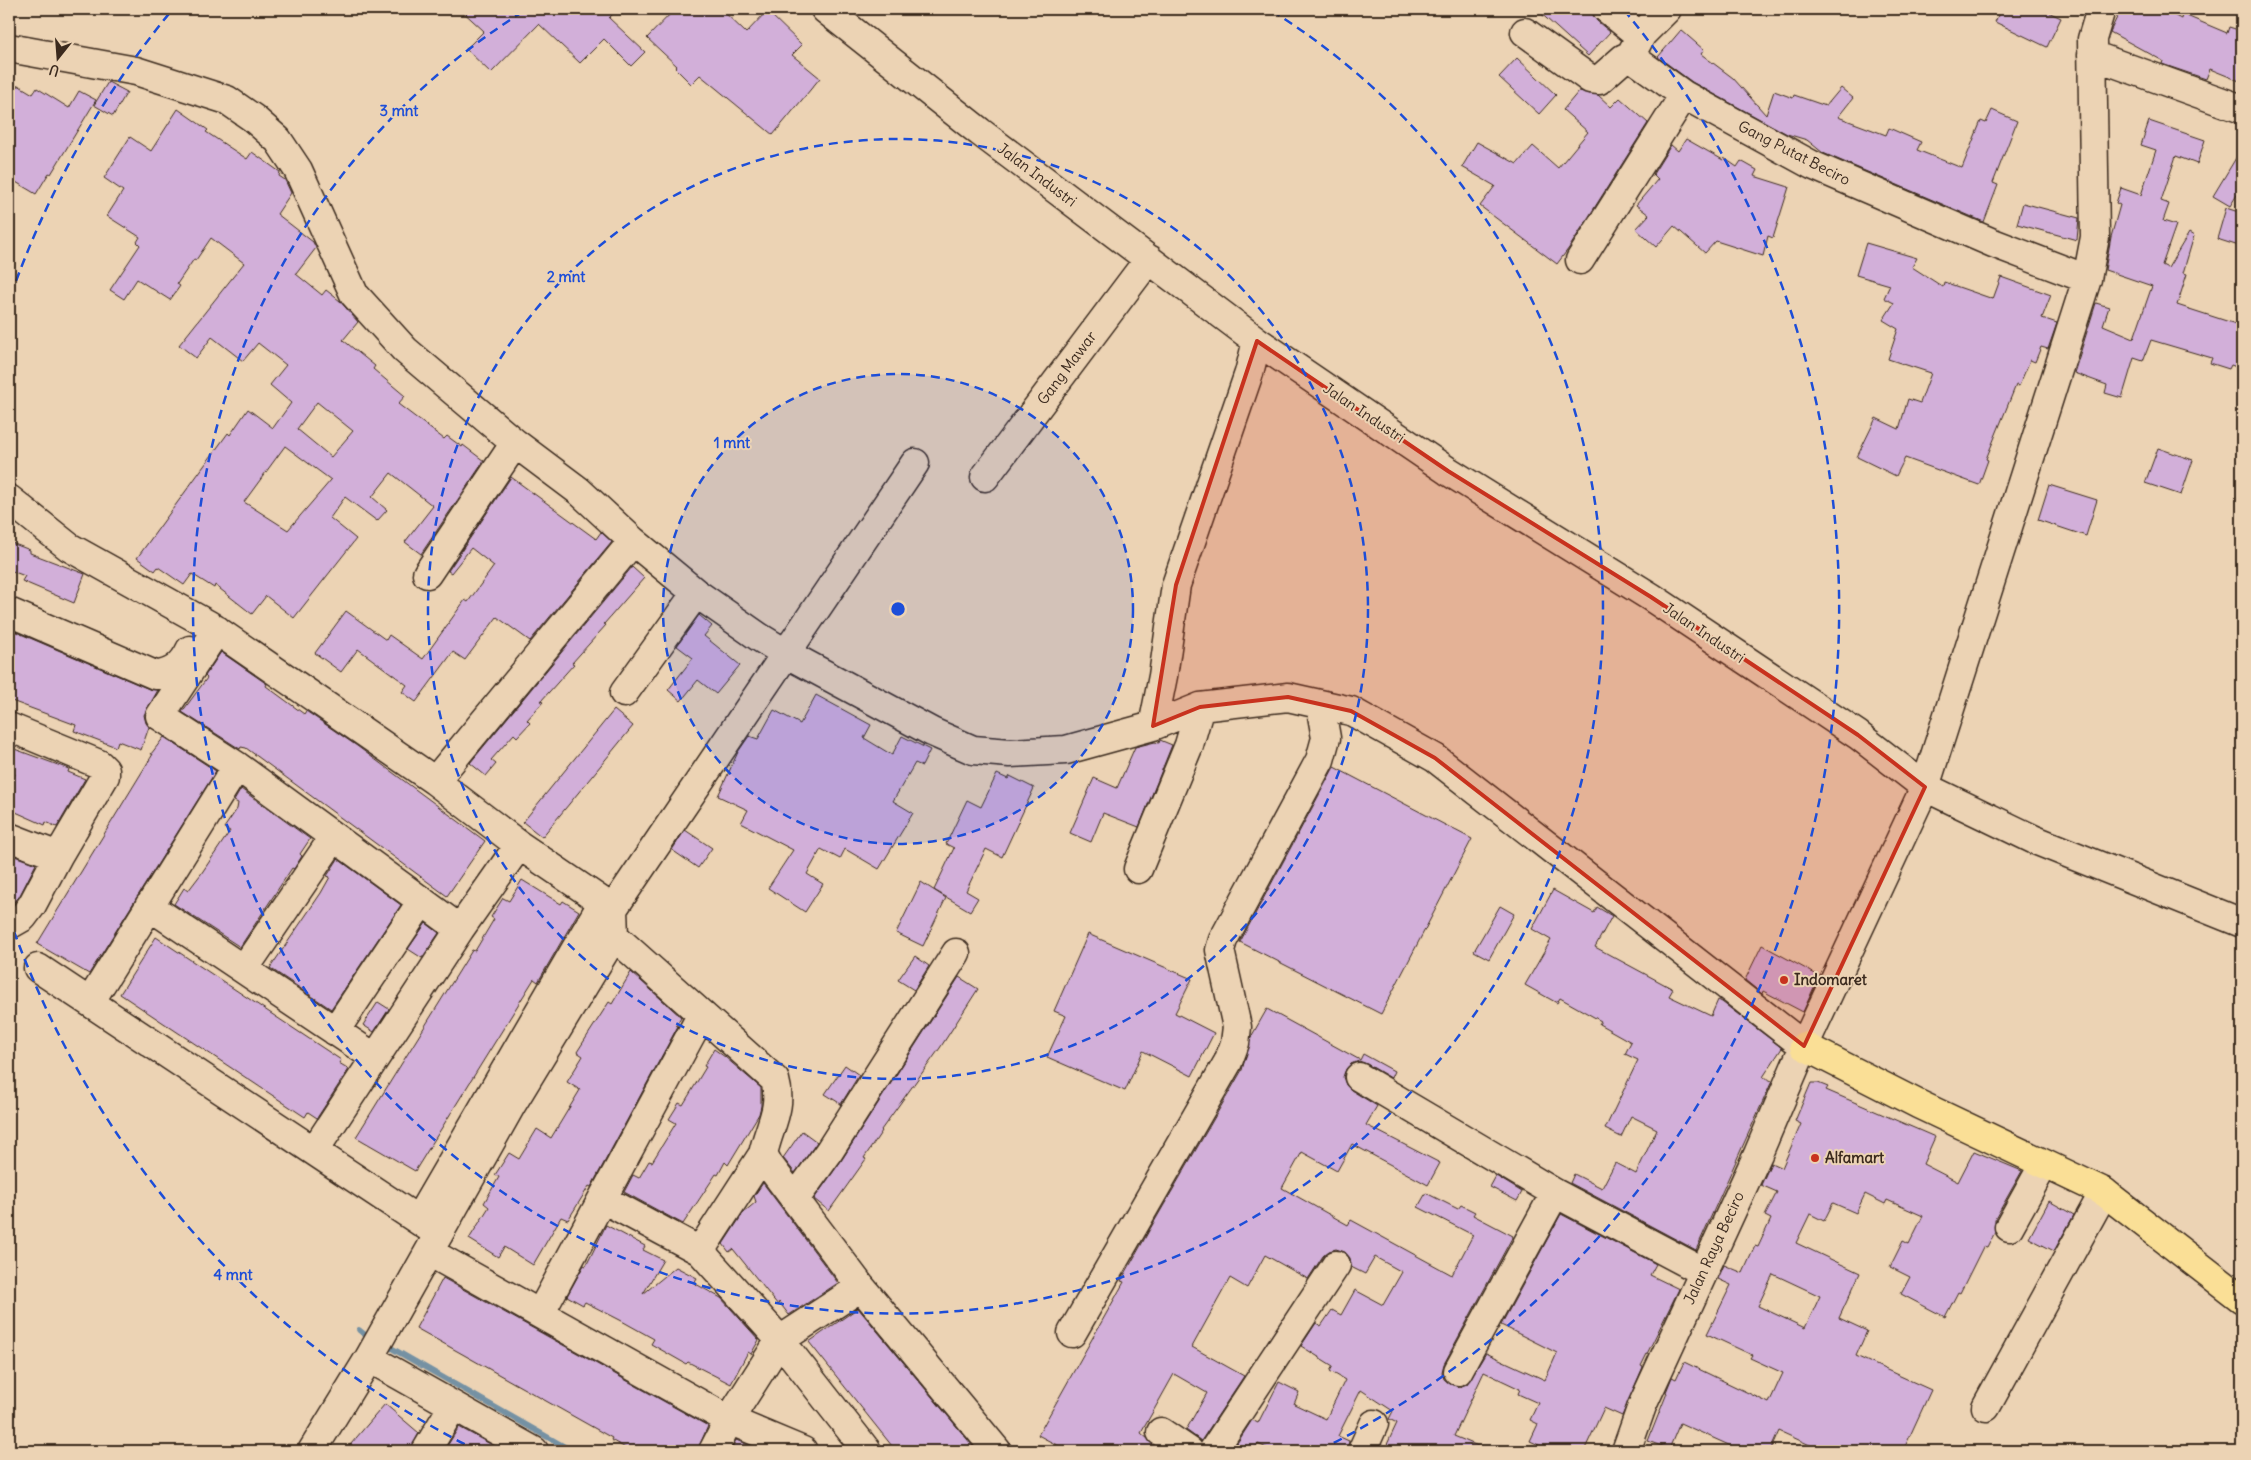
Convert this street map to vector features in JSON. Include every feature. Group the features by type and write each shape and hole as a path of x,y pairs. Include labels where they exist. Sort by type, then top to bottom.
{"main road":[{"path":"1804,1046 1918,1104 2104,1192 2242,1299"}],"street":[{"name":"Jalan Industri","path":"824,9 980,132 1257,341 1448,471 1651,597 1850,730 1925,788 2035,840 2242,923"},
{"name":"Gang Putat Beciro","path":"1608,9 1635,46 1684,95 1812,165 1994,243 2087,279"},
{"path":"1525,32 1590,79 1599,80 1624,58 1666,9"},
{"name":"Jalan Raya Beciro","path":"1626,1451 1642,1406 1704,1272 1804,1046 1925,788 2087,279 2094,237 2092,39 2101,9"},
{"path":"9,48 136,71 228,100 254,118 278,140 298,170 354,294 405,350 515,443 579,491 633,541 696,593 758,637 785,653 932,732 973,750 1010,754 1066,750 1153,726 1200,707 1288,697 1352,711 1435,758 1804,1046"},
{"path":"2092,55 2242,108"},
{"path":"1580,260 1684,95"},
{"name":"Gang Mawar","path":"985,477 1149,259"},
{"path":"1153,726 1163,676 1176,585 1249,373 1257,341"},
{"path":"427,574 515,443"},
{"path":"312,1451 369,1358 429,1236 608,906 915,463"},
{"path":"9,499 69,547 210,626 435,782 519,845 608,906 614,936 774,1080 779,1093 779,1103 763,1154 700,1251"},
{"path":"435,782 633,541"},
{"path":"624,693 696,593"},
{"path":"9,612 155,675 166,675 186,660 210,626"},
{"path":"210,626 160,716 237,766 460,929"},
{"path":"1072,1333 1228,1062 1235,1043 1236,1027 1220,950 1235,917 1320,760 1326,738 1320,704"},
{"path":"1138,869 1189,745 1200,707"},
{"path":"9,727 89,759 99,764 105,770 105,776 58,856 32,905 23,917 9,925"},
{"path":"90,1002 237,766"},
{"path":"244,969 334,837"},
{"path":"9,838 58,856"},
{"path":"314,1151 374,1057 519,845"},
{"path":"335,1030 422,901"},
{"path":"150,906 374,1057"},
{"path":"429,1236 614,936"},
{"path":"795,1199 828,1153 956,953"},
{"path":"38,968 314,1151 429,1236 540,1314 729,1420 804,1451"},
{"path":"540,1314 701,1016"},
{"path":"1359,1077 1555,1192 1704,1272"},
{"path":"763,1154 769,1165 861,1287 997,1451"},
{"path":"2009,1227 2044,1164"},
{"path":"1458,1370 1555,1192"},
{"path":"1986,1407 2104,1192"},
{"path":"603,1199 700,1251 780,1340 867,1451"},
{"path":"1213,1451 1336,1266"},
{"path":"713,1451 729,1420 780,1340 861,1287"},
{"path":"369,1358 534,1451"},
{"path":"426,1451 453,1406"},
{"path":"1362,1451 1374,1424"},
{"path":"1162,1432 1189,1451"}],"highlighted area":[{"path":"1257,341 1448,471 1651,597 1858,735 1925,787 1804,1046 1435,758 1351,711 1288,697 1200,707 1153,726 1176,585"}],"building":[{"path":"460,9 618,9 609,18 645,52 631,66 604,39 580,63 539,24 491,73 466,49 484,31"},
{"path":"675,9 721,9 746,33 767,11 802,45 792,55 820,78 773,135 700,75 691,84 675,68 677,66 647,38"},
{"path":"1536,9 1592,9 1597,21 1610,32 1588,56"},
{"path":"2001,9 2042,9 2061,18 2047,47 1995,22"},
{"path":"2121,9 2162,9 2181,19 2182,14 2227,33 2229,27 2242,31 2242,82 2210,69 2206,79 2162,64 2163,61 2110,32"},
{"path":"1681,30 1704,50 1701,54 1733,78 1766,115 1774,91 1793,98 1794,95 1826,106 1841,88 1853,98 1838,117 1886,135 1889,128 1921,142 1917,150 1962,168 1981,121 1986,123 1992,110 2017,121 1993,183 1998,185 1984,222 1823,153 1807,140 1787,134 1692,82 1658,57"},
{"path":"1517,58 1556,95 1539,114 1499,77"},
{"path":"108,82 127,92 113,116 94,105"},
{"path":"18,85 33,94 37,88 69,108 79,91 96,100 51,174 49,173 36,194 9,178 9,100"},
{"path":"1579,91 1598,95 1611,107 1620,98 1648,123 1557,264 1480,206 1495,186 1462,167 1477,142 1517,164 1533,146 1558,168 1588,132 1563,110"},
{"path":"178,109 208,130 206,132 247,159 252,152 280,172 279,176 285,180 291,193 277,214 313,242 316,248 296,274 322,295 326,290 340,301 358,322 343,340 375,366 373,369 405,396 398,404 444,439 447,436 462,447 463,445 484,461 421,554 405,542 433,506 391,473 372,497 387,510 377,521 345,497 330,518 356,539 294,618 266,596 252,614 215,585 214,588 192,574 184,585 158,567 155,571 137,558 228,433 230,435 248,409 273,428 291,403 270,385 286,365 258,343 243,361 212,337 196,358 179,345 244,263 211,238 177,284 180,286 170,300 137,279 124,299 110,290 140,245 137,242 140,237 107,216 123,191 104,178 130,137 151,151","holes":["317,402 353,431 331,457 297,429","285,446 331,480 288,530 244,502"]},
{"path":"2149,121 2205,140 2197,164 2176,156 2161,201 2169,204 2163,221 2176,225 2162,265 2168,268 2189,233 2194,236 2183,273 2187,274 2177,305 2242,326 2242,369 2231,365 2229,369 2210,363 2212,358 2151,340 2143,361 2134,358 2122,398 2105,393 2107,385 2074,373 2096,303 2109,307 2103,325 2134,338 2152,286 2105,270 2111,237 2120,205 2116,203 2121,188 2141,195 2156,150 2141,145"},
{"path":"1686,139 1723,160 1724,158 1737,167 1741,161 1757,170 1754,176 1789,187 1773,238 1768,236 1763,256 1716,241 1705,253 1674,226 1656,247 1636,229 1649,215 1636,205 1658,179 1653,174 1671,145 1678,151"},
{"path":"2242,148 2242,187 2230,206 2213,196"},
{"path":"2023,203 2079,218 2077,240 2017,224"},
{"path":"2226,208 2242,213 2242,247 2217,239"},
{"path":"1866,243 1917,258 1912,267 1943,287 1944,282 1993,299 2001,277 2051,295 2042,318 2057,323 2048,349 2041,347 2035,362 2030,360 2019,386 2016,385 1986,459 1988,460 1979,485 1905,458 1896,476 1857,457 1876,418 1899,429 1908,399 1920,403 1931,373 1888,359 1898,329 1883,320 1894,303 1884,298 1890,285 1856,275"},
{"path":"2158,448 2193,460 2181,495 2145,483"},
{"path":"511,477 596,539 601,532 612,542 530,641 497,617 465,660 453,652 416,702 402,692 407,685 358,649 341,672 315,653 346,611 386,640 389,635 423,659 465,600 468,602 494,566 471,548 451,573 448,571"},
{"path":"2049,485 2097,500 2086,536 2038,520"},
{"path":"9,542 30,550 30,553 85,574 74,603 22,581 25,576 9,570"},
{"path":"632,567 644,578 572,663 574,664 541,701 543,702 527,720 530,723 517,737 514,734 491,760 496,764 486,776 470,763"},
{"path":"699,615 712,626 704,636 740,665 716,694 698,680 681,701 668,690 693,658 677,646"},
{"path":"9,629 149,689 158,690 144,715 149,727 141,750 118,741 116,747 74,731 76,725 9,700"},
{"path":"221,652 267,684 266,686 304,714 306,711 357,746 485,841 447,896 246,748 241,747 240,749 182,712 207,678 205,676"},
{"path":"816,695 871,725 864,738 892,755 902,736 930,750 922,766 915,763 893,801 913,813 879,869 845,849 840,859 821,849 807,874 823,884 805,912 768,888 793,850 741,823 748,810 718,796 738,752 749,736 758,739 774,710 800,724"},
{"path":"614,710 633,726 542,837 523,822"},
{"path":"164,737 216,771 89,974 37,944 153,754 151,754"},
{"path":"1160,740 1172,745 1139,827 1103,813 1091,842 1070,833 1094,778 1117,788 1135,747 1155,742 1159,743"},
{"path":"9,747 69,769 68,772 85,779 57,827 46,822 45,825 9,809 9,789 15,774 9,772"},
{"path":"1334,767 1472,839 1381,1014 1240,942"},
{"path":"997,774 1008,779 1010,776 1034,788 1002,857 986,849 966,891 978,898 970,911 934,890 954,848 946,844 967,800 981,807"},
{"path":"241,789 310,839 300,854 302,856 294,869 292,868 240,947 174,904 184,888 188,891 230,831 224,828 237,809 238,803 234,801"},
{"path":"685,830 712,848 698,868 672,850"},
{"path":"9,854 36,864 19,897 9,907"},
{"path":"338,859 401,905 331,1009 270,968 321,893 330,877 327,876"},
{"path":"522,880 561,904 563,901 579,911 538,982 534,979 415,1171 356,1137 472,950 475,951 494,919 491,917 503,898 509,901"},
{"path":"921,882 946,898 923,946 896,933"},
{"path":"1553,890 1594,913 1597,907 1612,916 1595,947 1673,989 1669,996 1711,1016 1718,1000 1722,1002 1782,1048 1763,1077 1772,1081 1696,1250 1570,1183 1574,1174 1602,1188 1615,1163 1636,1174 1657,1129 1631,1116 1621,1137 1605,1129 1638,1060 1625,1054 1631,1042 1599,1024 1601,1021 1560,998 1557,1003 1525,985 1551,940 1532,929"},
{"path":"1500,906 1514,914 1489,959 1474,951"},
{"path":"426,923 439,933 422,958 408,949"},
{"path":"1088,934 1192,979 1175,1013 1214,1033 1192,1076 1143,1051 1125,1091 1047,1057 1066,1016 1054,1011"},
{"path":"156,937 341,1060 339,1063 349,1069 317,1118 308,1112 305,1117 120,994"},
{"name":"Indomaret","path":"1762,945 1819,976 1803,1012 1763,991 1762,994 1745,980"},
{"path":"915,956 929,966 914,990 898,980"},
{"path":"631,972 681,1017 676,1025 678,1026 591,1187 589,1186 568,1220 561,1217 533,1265 504,1247 498,1257 469,1239 489,1207 484,1203 499,1177 495,1175 509,1153 519,1159 537,1129 551,1138 580,1090 567,1082 583,1056 577,1052 609,1002 612,1004"},
{"path":"959,977 978,989 940,1048 881,1130 864,1158 866,1159 829,1211 814,1199 841,1161"},
{"path":"378,1002 389,1009 374,1032 363,1025"},
{"path":"1267,1009 1360,1060 1363,1054 1394,1071 1391,1078 1359,1061 1351,1064 1346,1069 1343,1077 1346,1085 1351,1090 1377,1106 1366,1125 1440,1163 1428,1185 1352,1144 1337,1171 1302,1152 1282,1188 1348,1225 1351,1220 1452,1275 1473,1235 1418,1207 1426,1193 1458,1209 1461,1205 1475,1212 1473,1215 1513,1236 1444,1364 1442,1372 1444,1379 1450,1384 1459,1387 1467,1384 1486,1353 1545,1380 1557,1353 1501,1325 1561,1214 1656,1264 1650,1275 1679,1289 1641,1366 1643,1367 1622,1416 1604,1408 1584,1451 1552,1451 1530,1441 1538,1424 1530,1420 1538,1403 1518,1394 1520,1389 1484,1372 1454,1436 1490,1451 1384,1451 1397,1423 1389,1419 1393,1411 1361,1390 1338,1436 1349,1441 1347,1451 1273,1451 1258,1444 1254,1451 1232,1451 1252,1420 1258,1423 1279,1382 1299,1392 1294,1404 1326,1419 1345,1380 1330,1371 1333,1366 1301,1346 1316,1323 1321,1326 1332,1310 1341,1315 1355,1290 1383,1305 1402,1272 1375,1257 1365,1274 1351,1267 1350,1258 1345,1252 1336,1249 1329,1251 1323,1256 1308,1279 1265,1255 1247,1288 1230,1278 1192,1347 1244,1376 1201,1441 1186,1430 1207,1393 1174,1374 1141,1433 1162,1451 1068,1451 1038,1435 1124,1282 1121,1281 1150,1229 1242,1070 1251,1037"},
{"path":"714,1049 761,1088 761,1106 759,1114 728,1165 725,1162 683,1224 624,1192 633,1175 639,1178 649,1161 652,1162 676,1123 669,1119 679,1103 683,1105 706,1067 704,1066"},
{"path":"845,1065 859,1075 841,1104 825,1094"},
{"path":"1811,1083 1818,1083 1828,1087 1826,1090 1935,1137 1923,1164 1958,1182 1974,1151 2022,1171 1995,1219 1995,1232 1987,1248 1983,1247 1960,1293 1958,1292 1945,1317 1901,1294 1910,1277 1890,1267 1903,1241 1909,1244 1923,1216 1887,1200 1885,1204 1865,1194 1856,1213 1833,1203 1824,1221 1810,1214 1796,1243 1860,1273 1839,1318 1867,1331 1856,1356 1931,1390 1903,1451 1823,1451 1779,1431 1770,1451 1742,1451 1680,1423 1669,1449 1648,1441 1672,1377 1676,1379 1684,1362 1769,1403 1783,1373 1750,1358 1752,1355 1707,1334 1731,1285 1718,1279 1724,1265 1743,1273 1755,1246 1758,1247 1771,1219 1765,1216 1777,1192 1761,1185 1771,1163 1782,1168 1801,1124 1795,1121","holes":["1773,1274 1820,1296 1805,1328 1758,1306"]},
{"path":"802,1131 817,1142 795,1173 783,1158"},
{"path":"1496,1176 1522,1192 1517,1201 1490,1187"},
{"path":"763,1183 838,1283 789,1315 779,1302 778,1305 733,1249 729,1252 723,1244 744,1212 756,1202 754,1196"},
{"path":"2049,1201 2074,1215 2054,1251 2029,1238"},
{"path":"606,1225 645,1246 643,1250 663,1260 643,1294 676,1267 697,1278 694,1283 721,1298 759,1340 751,1354 748,1352 731,1384 688,1362 686,1364 651,1344 654,1339 620,1320 585,1302 583,1305 567,1296 584,1265 586,1266"},
{"path":"443,1278 708,1426 697,1451 631,1451 611,1440 612,1438 416,1328"},
{"path":"858,1308 977,1451 896,1451 809,1342"},
{"path":"385,1404 419,1433 410,1451 345,1451"},
{"path":"459,1427 503,1451 444,1451"},
{"path":"736,1440 763,1451 730,1451"}],"waterway":[{"path":"359,1330 364,1334"},
{"path":"393,1349 572,1451"}],"place":[{"name":"Indomaret","path":"1784,980"},
{"name":"Alfamart","path":"1815,1158"}]}
